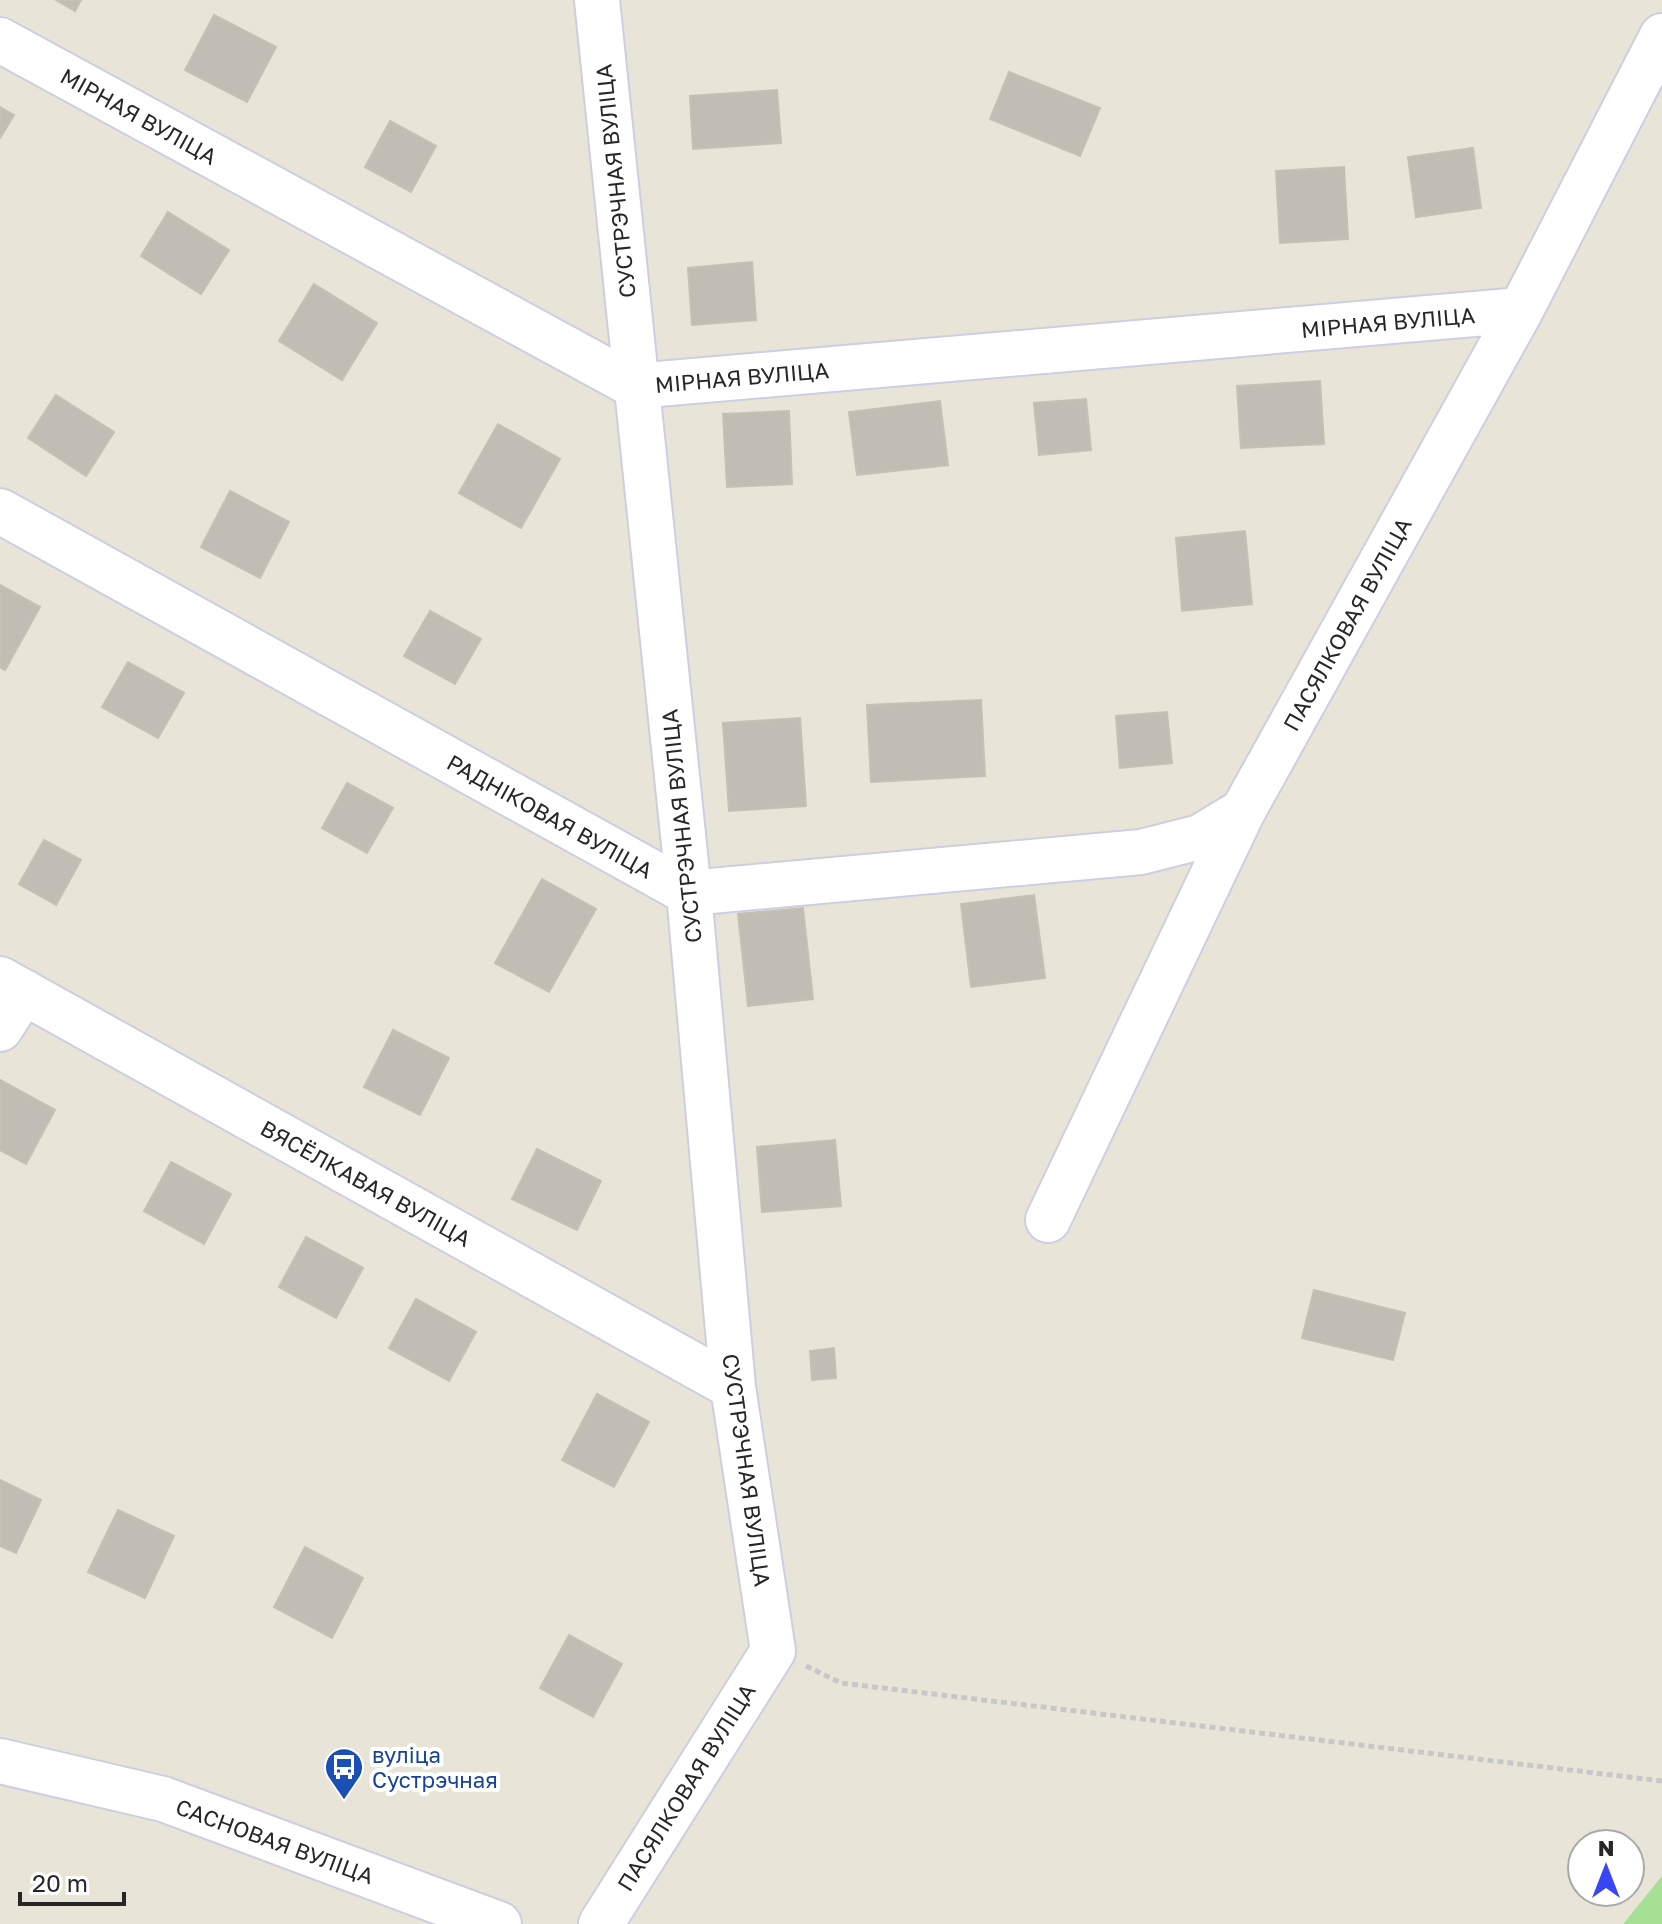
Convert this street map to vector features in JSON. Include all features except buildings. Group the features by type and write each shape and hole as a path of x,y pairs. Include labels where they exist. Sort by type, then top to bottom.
{"street":[{"name":"СУСТРЭЧНАЯ ВУЛІЦА","path":"597,0 689,893 733,1387 773,1651"},
{"name":"ПАСЯЛКОВАЯ ВУЛІЦА","path":"1048,1220 1243,811 1521,310 1662,36"},
{"name":"МІРНАЯ ВУЛІЦА","path":"0,40 635,386 1521,310"},
{"name":"РАДНІКОВАЯ ВУЛІЦА","path":"0,511 689,893"},
{"path":"689,893 1141,852 1200,837 1243,811"},
{"path":"0,1029 12,986"},
{"name":"ВЯСЁЛКАВАЯ ВУЛІЦА","path":"12,986 733,1387"},
{"name":"ПАСЯЛКОВАЯ ВУЛІЦА","path":"601,1924 773,1651"},
{"name":"САСНОВАЯ ВУЛІЦА","path":"0,1761 163,1799 499,1924"}],"path":[{"path":"773,1651 841,1683 1662,1781"}],"green space":[{"path":"1662,1876 1662,1924 1624,1924 1636,1908 1646,1908 1646,1896"}],"place":[{"name":"вуліца Сустрэчная","path":"344,1801"}]}
